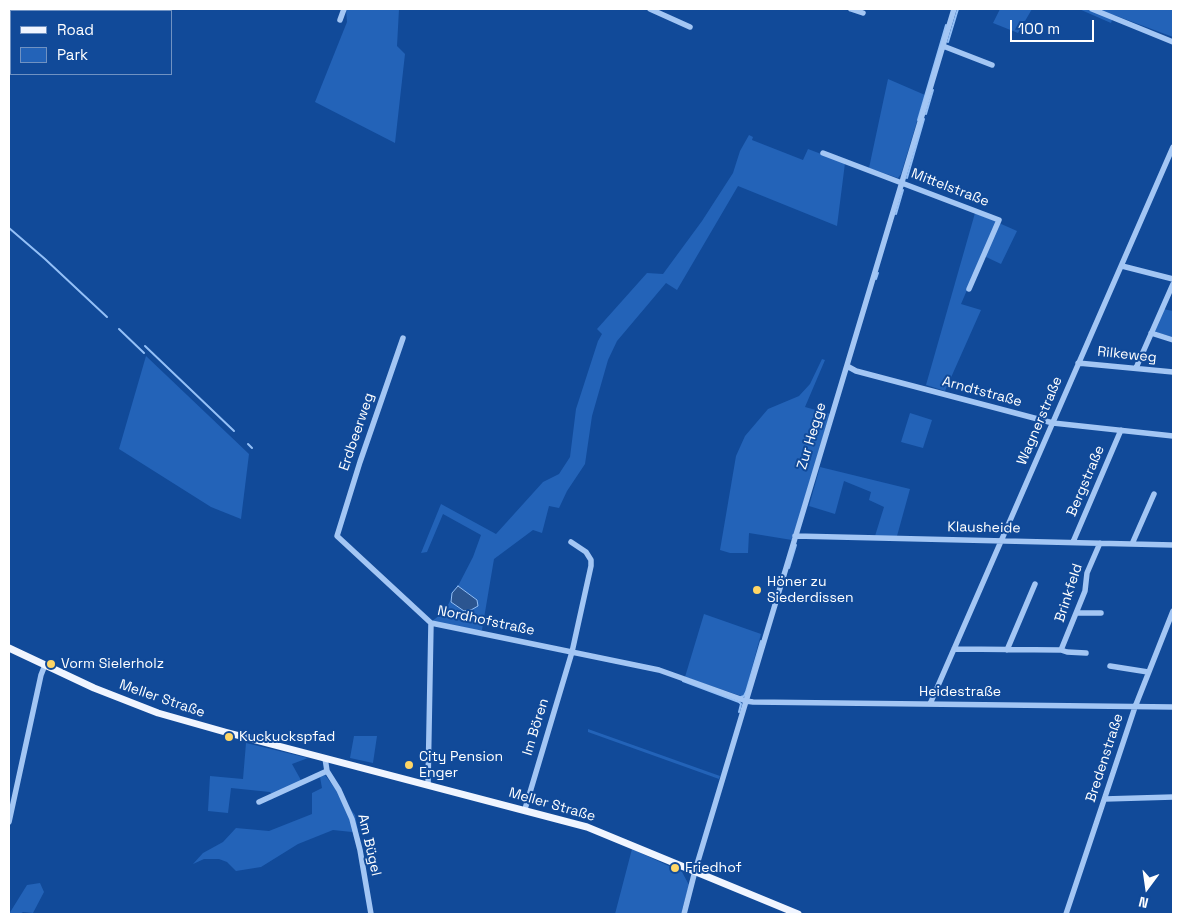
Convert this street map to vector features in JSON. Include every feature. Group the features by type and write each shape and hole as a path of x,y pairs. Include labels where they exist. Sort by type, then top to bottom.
{"main road":[{"name":"Meller Straße","path":"9,648 94,688 158,713 587,826 798,914"}],"street":[{"path":"340,20 344,9"},
{"path":"650,9 690,27"},
{"path":"851,9 863,14"},
{"name":"Zur Hegge","path":"684,914 695,871 954,9"},
{"path":"1092,9 1173,42"},
{"path":"943,46 992,65"},
{"name":"Wagnerstraße","path":"930,704 1173,147"},
{"name":"Mittelstraße","path":"823,152 998,220 969,289"},
{"path":"1122,266 1173,279"},
{"path":"1136,368 1173,284"},
{"path":"1151,334 1173,340"},
{"name":"Erdbeerweg","path":"338,536 360,462 403,338"},
{"name":"Rilkeweg","path":"1078,363 1173,372"},
{"name":"Arndtstraße","path":"846,366 1053,424 1173,436"},
{"name":"Bergstraße","path":"1074,542 1121,430"},
{"path":"1132,544 1154,494"},
{"name":"Nordhofstraße","path":"338,536 431,624 659,670 746,701"},
{"name":"Klausheide","path":"795,536 1173,545"},
{"path":"570,542 586,552 590,557 591,566 572,652"},
{"name":"Brinkfeld","path":"1061,650 1077,613 1085,591 1087,573 1100,543"},
{"path":"1008,650 1035,584"},
{"name":"Bredenstraße","path":"1066,914 1135,707 1173,611"},
{"path":"1077,613 1101,613"},
{"path":"428,785 431,624"},
{"path":"954,649 1061,650 1086,653"},
{"name":"Im Bören","path":"525,809 572,652"},
{"path":"9,822 41,675 45,666"},
{"path":"1110,666 1148,672"},
{"name":"Heidestraße","path":"746,701 1173,707"},
{"name":"Am Bügel","path":"325,758 326,771 339,790 352,819 372,914"},
{"path":"259,802 326,771"},
{"path":"1105,798 1173,797"}],"green space":[{"path":"346,9 399,9 397,46 405,54 395,143 315,102 347,22"},
{"path":"1000,9 1032,9 1018,33 993,23"},
{"path":"1079,9 1173,9 1173,37 1114,15 1111,23"},
{"path":"888,79 925,95 901,174 898,178 869,168"},
{"path":"749,135 753,137 752,140 803,160 808,149 845,163 837,226 738,186 677,290 666,283 617,341 608,360 592,416 585,464 567,491 559,508 549,506 542,533 533,530 494,559 482,630 431,622 445,611 450,601 477,600 458,586 473,557 481,535 443,514 427,552 421,553 441,504 496,534 543,482 559,474 570,457 576,409 602,334 597,329 647,273 663,274 702,221 733,173 740,151"},
{"path":"975,213 995,221 995,225 961,304 981,310 945,391 926,385"},
{"path":"999,223 1017,231 1001,264 984,256"},
{"path":"1163,309 1173,311 1173,337 1155,332 1154,330"},
{"path":"146,356 249,454 241,519 211,507 119,449"},
{"path":"822,359 825,360 805,407 830,414 792,540 749,533 748,553 730,553 720,550 736,456 745,436 768,409 799,396 810,384"},
{"path":"910,413 932,420 923,448 901,442"},
{"path":"820,467 910,489 897,536 875,536 884,507 869,500 871,492 844,481 835,514 809,506"},
{"path":"704,614 761,634 744,697 685,677"},
{"path":"588,729 720,776 719,779 588,732"},
{"path":"354,736 377,736 373,763 350,758"},
{"path":"246,743 308,758 292,764 302,782 274,796 270,792 231,788 228,813 208,811 210,776 243,779"},
{"path":"325,775 355,815 358,830 352,832 333,830 298,844 261,867 236,871 227,862 219,859 204,859 193,864 203,853 223,842 236,828 269,831 312,814 312,793 322,788 320,777"},
{"path":"632,849 682,872 689,885 681,914 615,914"},
{"path":"40,883 44,892 33,913 9,914 27,885"}],"shaded area":[{"path":"458,586 477,600 478,606 464,611 451,602 452,593"}],"waterway":[{"path":"948,42 958,9"},
{"path":"918,120 946,25"},
{"path":"926,114 933,90"},
{"path":"907,178 924,119"},
{"path":"896,214 903,190"},
{"path":"9,228 107,317"},
{"path":"876,279 878,273"},
{"path":"119,329 144,353"},
{"path":"145,346 234,431"},
{"path":"248,444 252,448"},
{"path":"789,568 796,545"},
{"path":"741,697 746,692 761,641"},
{"path":"683,681 739,702 741,704 739,712"}],"place":[{"name":"Höner zu Siederdissen","path":"757,590"},
{"name":"Vorm Sielerholz","path":"51,664"},
{"name":"Kuckuckspfad","path":"229,737"},
{"name":"City Pension Enger","path":"409,765"},
{"name":"Friedhof","path":"675,868"}]}
